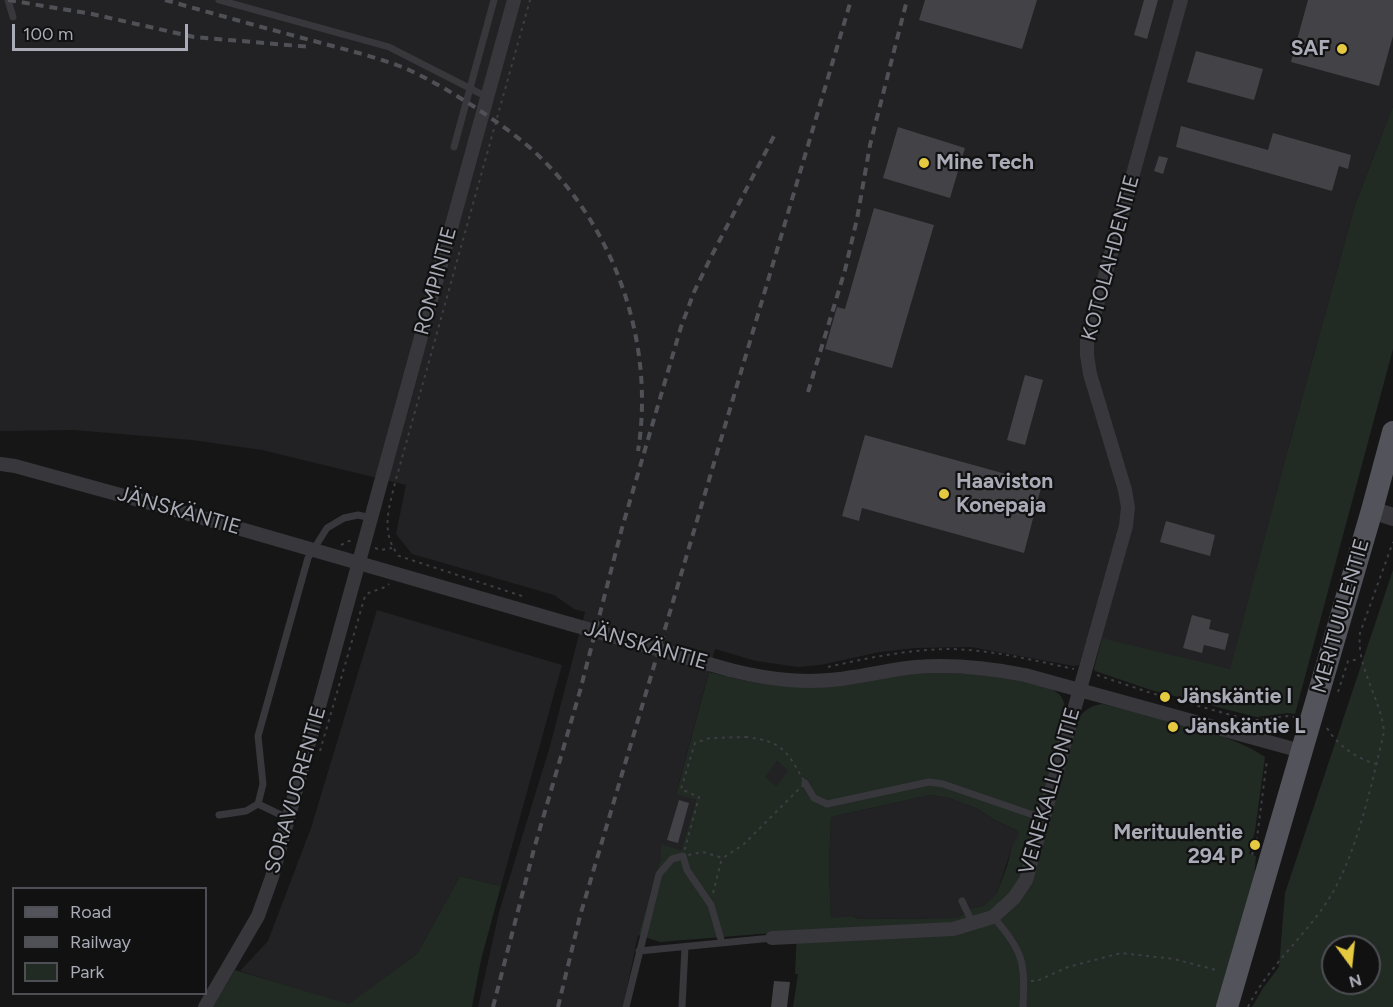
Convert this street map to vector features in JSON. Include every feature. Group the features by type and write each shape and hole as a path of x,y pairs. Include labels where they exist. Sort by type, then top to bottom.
{"main road":[{"name":"MERITUULENTIE","path":"1227,1007 1301,751 1383,513 1393,432"}],"street":[{"name":"ROMPINTIE","path":"359,562 514,0"},
{"name":"KOTOLAHDENTIE","path":"1080,690 1126,526 1128,507 1090,374 1087,341 1181,0"},
{"name":"JÄNSKÄNTIE","path":"0,464 15,466 338,556 730,670 796,681 852,678 884,670 917,667 964,666 1015,673 1301,751"},
{"name":"SORAVUORENTIE","path":"205,1007 258,916 272,877 359,562"},
{"name":"VENEKALLIONTIE","path":"772,938 953,929 993,917 1014,898 1026,880 1080,690"}],"lane":[{"path":"8,0 13,17"},
{"path":"219,0 389,47 487,97"},
{"path":"454,147 494,0"},
{"path":"219,815 246,811 258,804 263,784 258,736 308,558 327,528 344,518 358,515 371,518"},
{"path":"805,783 814,798 827,804 913,785 936,783 1045,819"},
{"path":"258,804 289,817"},
{"path":"626,1007 659,874 672,859 683,856 687,870 711,905 722,943"},
{"path":"962,901 973,924"},
{"path":"993,917 1014,942 1023,965 1025,981 1023,1007"},
{"path":"639,951 772,938"},
{"path":"682,1007 685,947"}],"path":[{"path":"529,599 399,556 393,548 387,527 387,514 530,0"},
{"path":"338,556 341,544 349,541 381,550 393,548"},
{"path":"1248,1007 1275,966 1320,911 1338,881 1359,823 1384,732 1383,720 1361,658 1360,633 1393,542"},
{"path":"303,765 322,749 365,596 369,592 387,586 399,556"},
{"path":"1337,695 1348,661 1361,658"},
{"path":"1275,718 1277,725"},
{"path":"1326,726 1333,738 1361,759 1376,764"},
{"path":"711,905 723,858 744,844 805,783 789,754 766,739 710,738 694,743 681,789 699,797 683,856 703,852 723,858"},
{"path":"1252,856 1257,838 1267,760"},
{"path":"1025,981 1037,981 1068,967 1121,953 1174,959 1216,970"}],"shaded area":[{"path":"0,0 1393,0 1393,106 1355,205 1230,670 1089,635 1079,665 1074,666 971,647 915,648 880,652 820,665 798,667 756,661 715,649 676,793 696,800 681,850 661,845 661,858 638,935 623,1007 478,1007 499,912 550,746 585,612 574,609 554,595 412,554 396,534 406,485 262,450 192,440 74,430 0,431"},
{"path":"377,610 562,665 501,886 460,876 417,954 349,1005 240,971 268,941 311,828"},
{"path":"777,761 789,771 776,786 764,777"},
{"path":"930,795 949,798 978,809 1016,830 1019,834 1018,840 1012,847 997,893 983,906 972,908 958,918 859,919 852,916 831,919 829,865 831,817"}],"green space":[{"path":"1393,106 1393,349 1295,714 1256,717 1151,690 1095,671 1102,638 1230,669 1355,205"},
{"path":"1393,570 1393,1007 1252,1007 1279,967 1285,893"},
{"path":"709,672 763,684 803,687 841,685 927,673 1012,678 1049,688 1060,695 1066,712 1080,716 1090,707 1103,704 1209,732 1230,739 1265,757 1255,831 1249,854 1256,856 1254,879 1218,1007 793,1007 798,974 795,974 797,931 660,942 638,935 661,858 661,844 681,850 696,800 676,794","holes":["777,761 788,771 776,786 765,777","930,795 949,798 978,809 1016,830 1019,834 1012,847 997,893 983,906 972,908 958,918 859,919 852,916 831,918 829,865 831,817"]},
{"path":"460,876 501,886 481,960 472,1007 213,1007 235,970 349,1004 417,954"}],"building":[{"path":"925,0 1037,0 1022,49 919,20"},
{"path":"1144,0 1158,0 1147,39 1134,35"},
{"name":"SAF","path":"1308,0 1393,0 1393,36 1379,86 1291,62"},
{"path":"1196,51 1263,69 1254,100 1187,82"},
{"path":"1181,126 1268,150 1273,133 1351,155 1348,169 1339,166 1332,191 1176,147"},
{"name":"Mine Tech","path":"898,127 965,148 950,198 883,178"},
{"path":"1159,156 1168,158 1163,174 1154,171"},
{"path":"874,208 934,225 892,368 825,349 837,307 845,309"},
{"path":"1025,375 1043,380 1025,445 1007,440"},
{"name":"Haaviston Konepaja","path":"865,435 1042,484 1024,553 862,508 859,521 842,516"},
{"path":"1166,521 1215,535 1210,556 1160,542"},
{"path":"1192,615 1211,620 1209,629 1229,634 1225,650 1204,645 1202,653 1183,648"},
{"path":"679,800 689,803 678,843 667,840"},
{"path":"774,981 790,982 787,1007 771,1007"}],"railway":[{"path":"8,0 92,14 194,37 311,47"},
{"path":"165,0 402,67 473,106 518,138 542,159 568,188 591,221 610,256 624,293 635,332 641,371 642,411 638,451"},
{"path":"558,1007 580,916 851,0"},
{"path":"808,392 845,270 870,145 907,0"},
{"path":"493,1007 534,849 580,691 622,528 681,327 694,292 712,255 774,136"}],"place":[{"name":"SAF","path":"1342,49"},
{"name":"Mine Tech","path":"924,163"},
{"name":"Haaviston Konepaja","path":"944,494"},
{"name":"Jänskäntie I","path":"1165,697"},
{"name":"Jänskäntie L","path":"1173,727"},
{"name":"Merituulentie 294 P","path":"1255,845"}]}
